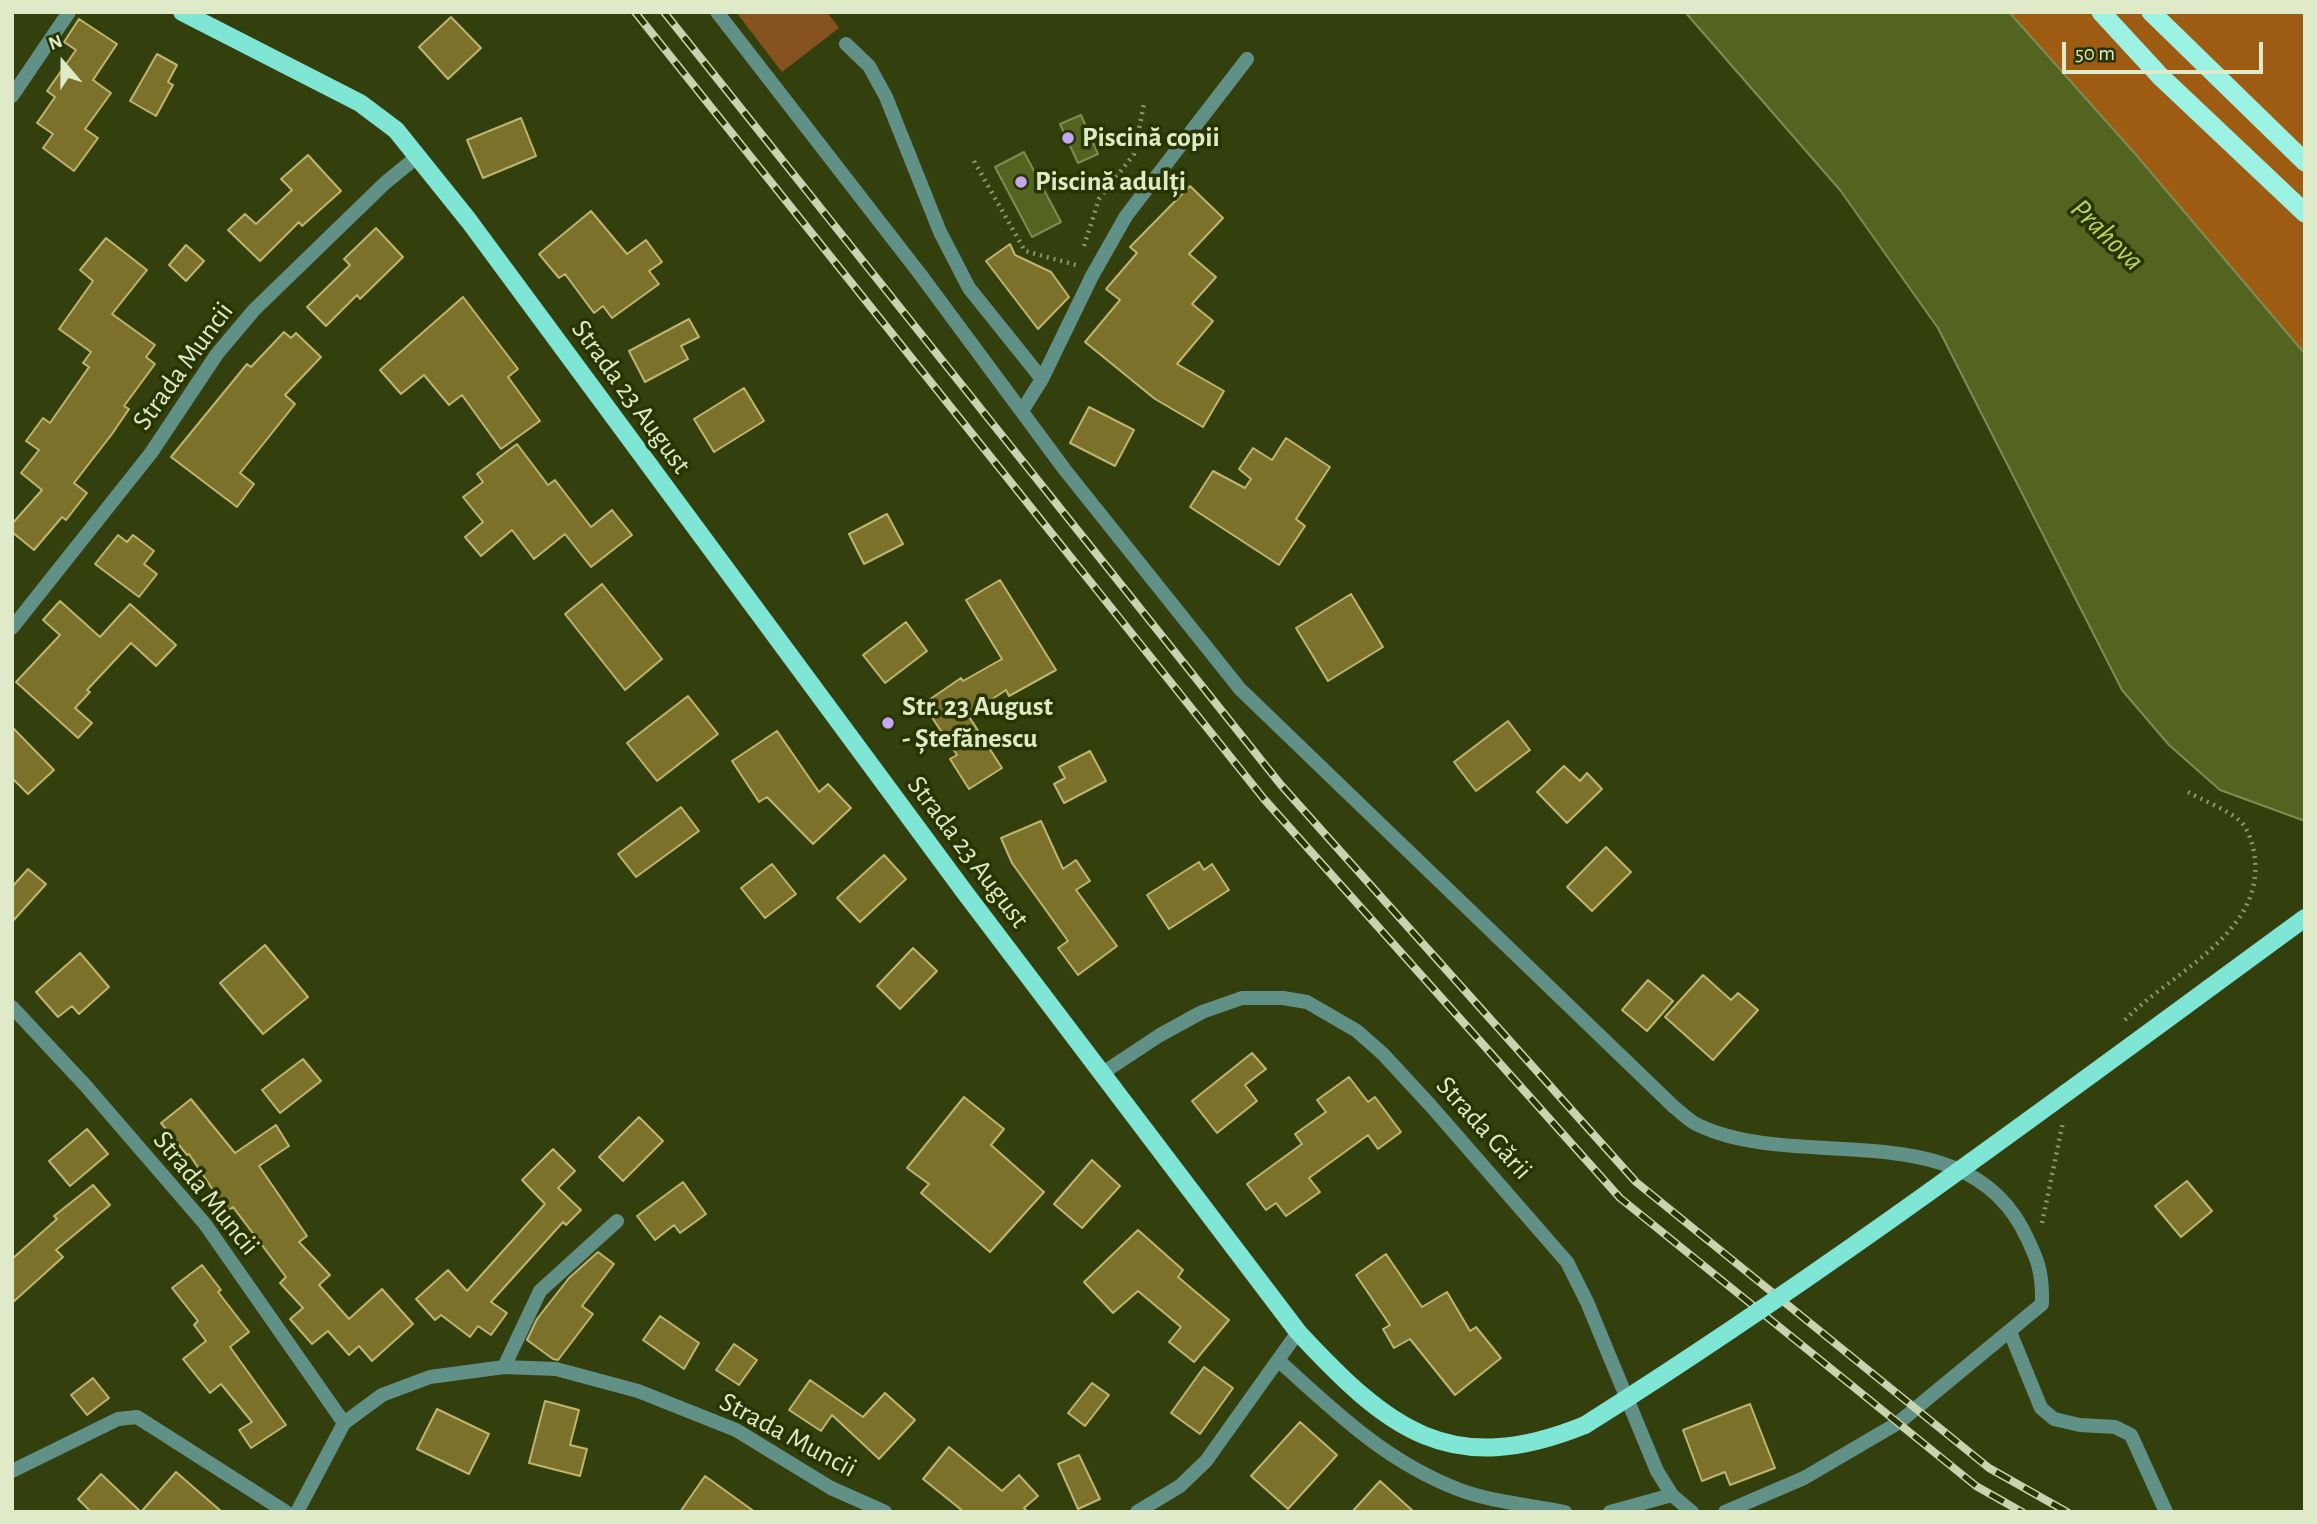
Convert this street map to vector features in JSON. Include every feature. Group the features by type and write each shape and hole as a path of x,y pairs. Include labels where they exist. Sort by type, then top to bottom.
{"highway":[{"path":"2101,12 2160,76 2305,213"},
{"path":"2151,12 2305,162"}],"main road":[{"name":"Strada 23 August","path":"182,12 360,103 396,130 1298,1332 1362,1398 1389,1419 1444,1441 1493,1449 1520,1447 1585,1425 1697,1355 1843,1254 2305,918"}],"street":[{"path":"12,96 69,12"},
{"path":"718,12 1065,470 1240,688 1696,1125 1717,1133 1765,1143 1900,1153 1945,1162 1990,1190 2015,1215 2043,1274 2042,1304 1898,1423 1804,1478 1725,1512"},
{"path":"846,44 869,66 887,97 940,232 969,288 1042,379"},
{"path":"1022,411 1042,379 1092,276 1126,216 1247,59"},
{"name":"Strada Muncii","path":"12,628 144,462 217,355 254,310 385,183 418,156"},
{"name":"Strada Gării","path":"1104,1072 1160,1035 1202,1012 1242,998 1283,998 1307,1003 1357,1031 1431,1106 1567,1262 1587,1302 1646,1447 1672,1495 1692,1512"},
{"name":"Strada Muncii","path":"12,1007 85,1085 205,1224 344,1423"},
{"path":"504,1367 540,1291 617,1220"},
{"path":"1138,1512 1180,1486 1206,1461 1298,1332"},
{"path":"2010,1332 2041,1408 2054,1419 2080,1425 2115,1427 2131,1435 2166,1512"},
{"path":"1278,1360 1363,1437 1409,1468 1462,1491 1565,1512"},
{"name":"Strada Muncii","path":"297,1512 344,1423 382,1395 430,1377 504,1367 556,1369 638,1391 736,1430 831,1488 885,1512"},
{"path":"12,1471 118,1419 138,1418 286,1512"},
{"path":"1610,1512 1672,1495"}],"path":[{"path":"1078,266 1099,199 1134,153 1144,104"},
{"path":"974,161 1026,251 1078,266 1092,276"}],"shaded area":[{"path":"736,12 827,12 839,28 782,72"},
{"path":"2009,12 2305,12 2305,354 2137,156"}],"water":[{"name":"Prahova","path":"1685,12 2009,12 2137,156 2305,354 2305,821 2220,790 2169,745 2122,690 1938,328 1840,190"},
{"path":"1081,115 1098,154 1078,163 1060,124"},
{"path":"1024,152 1061,222 1032,237 995,167"}],"building":[{"path":"451,17 481,48 448,79 419,47"},
{"path":"79,19 117,44 93,80 111,93 85,129 98,138 74,171 43,148 53,134 37,123 55,97 47,91 76,50 64,42"},
{"path":"157,54 177,65 168,82 173,85 156,116 130,101"},
{"path":"521,118 536,156 483,178 467,140"},
{"path":"308,155 341,191 302,226 299,222 260,261 228,230 245,214 256,224 292,190 281,179"},
{"path":"1190,186 1223,218 1189,254 1216,277 1192,304 1213,321 1177,364 1224,391 1203,427 1155,399 1085,342 1120,300 1106,289 1137,253 1130,247"},
{"path":"591,211 627,254 646,240 662,262 649,271 659,284 612,318 603,306 594,313 565,274 559,278 539,254"},
{"path":"376,228 403,257 360,299 357,295 326,326 307,307 350,265 344,259"},
{"path":"106,238 147,270 112,314 155,345 146,357 155,364 124,406 129,409 112,434 74,483 87,493 66,520 62,517 34,550 12,532 12,524 42,490 21,473 39,450 26,441 43,418 50,423 89,367 83,363 91,352 59,329 93,281 80,270"},
{"path":"1010,244 1015,255 1051,272 1069,297 1038,329 986,261"},
{"path":"186,245 204,261 186,281 169,265"},
{"path":"463,297 518,369 508,377 540,421 501,449 462,395 449,405 424,375 401,394 380,370"},
{"path":"689,319 699,337 681,346 688,359 645,382 629,351"},
{"path":"284,332 291,338 296,333 321,357 285,395 295,404 240,473 254,484 237,507 171,457 247,364 251,367"},
{"path":"744,388 764,421 714,452 694,419"},
{"path":"1089,407 1134,430 1115,466 1070,443"},
{"path":"1286,438 1330,467 1296,519 1305,526 1279,565 1190,507 1213,471 1245,488 1251,479 1239,469 1253,448 1272,460"},
{"path":"517,444 548,485 555,480 591,527 612,510 632,535 591,567 565,534 534,559 512,530 481,556 465,537 483,522 463,497 483,482 477,474"},
{"path":"887,514 903,544 864,564 849,534"},
{"path":"118,535 127,542 133,535 154,551 144,564 157,574 139,597 95,564"},
{"path":"1000,580 1056,670 1009,696 1006,690 968,715 1002,768 969,789 950,759 957,755 923,704 961,678 963,681 1002,659 966,600"},
{"path":"602,584 662,659 625,690 565,614"},
{"path":"1351,594 1383,647 1328,681 1296,628"},
{"path":"60,601 100,637 130,604 176,645 156,666 131,643 87,690 90,692 75,708 92,723 78,738 16,682 60,635 43,620"},
{"path":"906,622 927,651 885,683 863,655"},
{"path":"688,696 718,734 657,781 627,743"},
{"path":"1508,721 1530,750 1476,791 1454,762"},
{"path":"12,727 54,770 28,794 12,778"},
{"path":"777,731 819,792 828,784 851,808 813,844 767,797 759,802 732,761"},
{"path":"1090,751 1106,781 1064,803 1054,784 1065,778 1059,767"},
{"path":"1564,766 1580,781 1587,773 1602,789 1567,823 1537,792"},
{"path":"681,807 699,831 636,877 618,854"},
{"path":"1041,821 1063,869 1076,860 1090,881 1076,890 1117,946 1078,975 1058,948 1068,941 1012,863 1001,838"},
{"path":"1606,847 1631,872 1592,911 1567,887"},
{"path":"884,855 906,879 860,922 837,898"},
{"path":"1199,862 1204,870 1212,864 1229,890 1169,929 1147,895"},
{"path":"772,864 796,894 765,918 741,888"},
{"path":"28,869 46,884 12,922 12,887"},
{"path":"265,945 308,997 263,1034 220,983"},
{"path":"913,948 937,971 900,1009 877,986"},
{"path":"80,953 109,987 79,1014 72,1006 58,1017 36,992"},
{"path":"1703,975 1731,1000 1738,993 1758,1010 1713,1060 1665,1017"},
{"path":"1648,980 1673,1001 1647,1031 1622,1010"},
{"path":"1252,1053 1266,1069 1245,1085 1257,1101 1217,1133 1192,1101"},
{"path":"303,1059 321,1081 280,1113 262,1090"},
{"path":"1349,1077 1368,1102 1375,1097 1401,1132 1378,1149 1368,1135 1309,1178 1320,1192 1286,1216 1276,1203 1266,1210 1247,1184 1302,1144 1295,1134 1326,1112 1317,1100"},
{"path":"964,1097 1004,1129 991,1145 1044,1192 990,1252 921,1193 929,1184 907,1168"},
{"path":"191,1099 235,1153 276,1125 289,1146 259,1166 307,1236 299,1242 330,1275 319,1285 349,1319 382,1289 413,1324 372,1361 359,1346 349,1355 328,1331 312,1344 290,1319 303,1308 280,1283 286,1277 233,1207 227,1211 189,1154 187,1155 161,1123"},
{"path":"639,1117 663,1141 623,1181 599,1157"},
{"path":"87,1129 108,1154 70,1186 49,1161"},
{"path":"553,1149 575,1171 558,1188 581,1210 566,1225 563,1222 491,1302 507,1313 491,1335 478,1326 470,1337 441,1315 435,1320 416,1299 448,1270 467,1291 545,1204 522,1180"},
{"path":"1092,1160 1120,1186 1082,1228 1054,1204"},
{"path":"2187,1181 2212,1211 2181,1237 2155,1206"},
{"path":"683,1182 706,1214 680,1233 674,1225 655,1240 637,1216"},
{"path":"93,1185 110,1205 56,1250 63,1257 12,1303 12,1259 57,1219 54,1216"},
{"path":"1138,1230 1183,1270 1178,1277 1229,1320 1194,1362 1169,1342 1181,1327 1138,1291 1113,1313 1084,1282"},
{"path":"598,1252 614,1264 582,1306 593,1314 558,1360 553,1359 527,1340 537,1319 569,1278"},
{"path":"1386,1254 1422,1307 1447,1292 1470,1331 1476,1327 1501,1358 1455,1395 1410,1339 1394,1348 1383,1329 1390,1325 1356,1275"},
{"path":"202,1265 221,1290 218,1292 249,1332 230,1347 286,1425 251,1448 239,1430 252,1422 221,1384 210,1393 183,1359 206,1341 194,1325 198,1321 172,1288"},
{"path":"660,1316 699,1343 684,1369 643,1340"},
{"path":"734,1344 757,1360 739,1385 716,1370"},
{"path":"1204,1367 1233,1388 1200,1434 1171,1413"},
{"path":"93,1378 109,1398 87,1415 71,1395"},
{"path":"810,1380 863,1417 885,1393 915,1420 879,1459 832,1415 821,1431 789,1410"},
{"path":"1092,1383 1109,1395 1085,1426 1068,1413"},
{"path":"545,1401 579,1410 570,1445 587,1449 580,1476 529,1463"},
{"path":"1750,1404 1775,1468 1730,1485 1725,1472 1702,1481 1683,1430"},
{"path":"437,1409 489,1434 469,1474 417,1449"},
{"path":"1300,1422 1337,1455 1288,1509 1251,1476"},
{"path":"949,1447 1002,1491 1019,1475 1038,1496 1024,1508 1028,1512 964,1512 923,1479"},
{"path":"1079,1455 1100,1499 1078,1509 1058,1464"},
{"path":"176,1472 222,1512 141,1512"},
{"path":"101,1474 141,1512 91,1512 78,1499"},
{"path":"705,1476 755,1512 680,1512"},
{"path":"1380,1481 1414,1512 1352,1512"}],"railway":[{"path":"635,12 1264,799 1620,1198 1976,1486 2022,1512"},
{"path":"664,12 1281,785 1636,1182 1989,1468 2067,1512"}],"place":[{"name":"Piscină copii","path":"1068,138"},
{"name":"Piscină adulți","path":"1021,182"},
{"name":"Str. 23 August - Ștefănescu","path":"888,723"}]}
